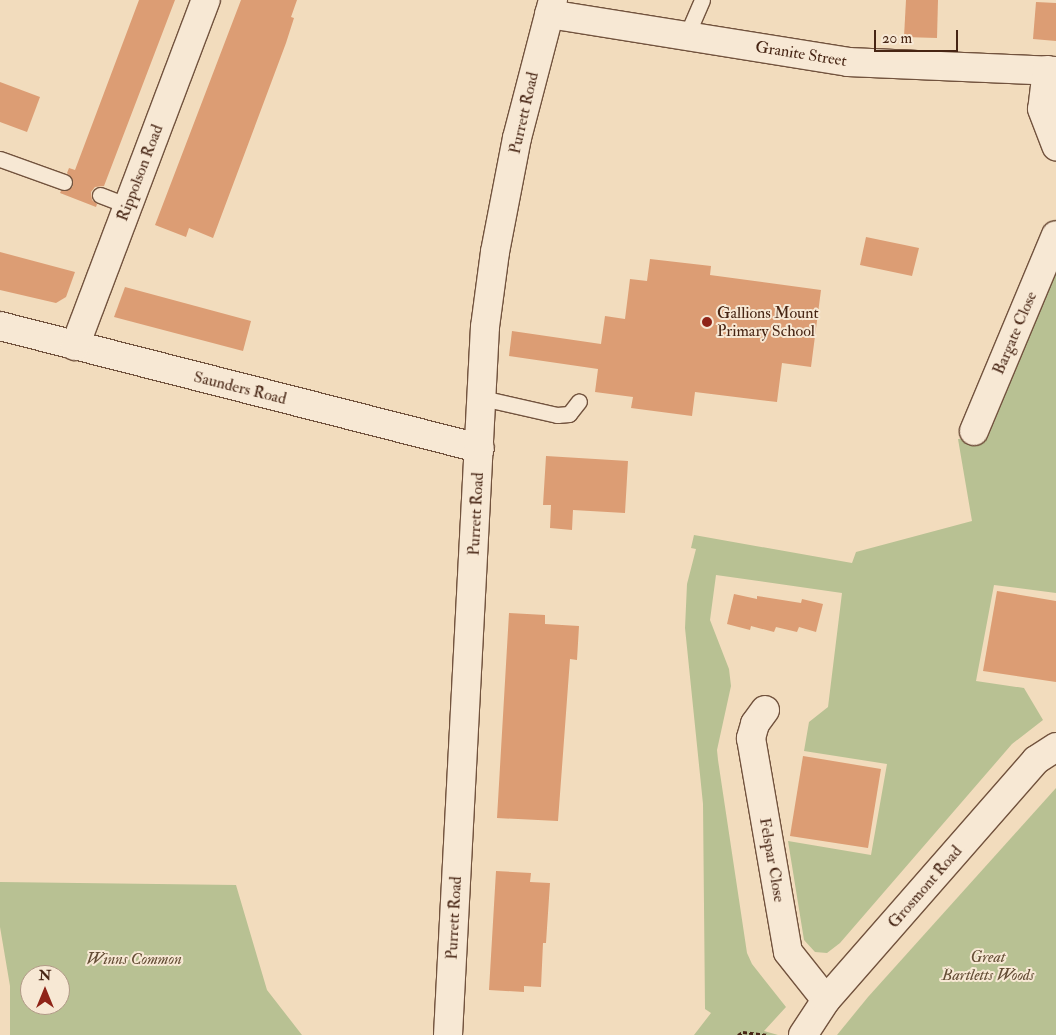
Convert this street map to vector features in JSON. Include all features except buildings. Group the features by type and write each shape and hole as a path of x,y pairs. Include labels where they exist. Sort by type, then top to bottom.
{"street":[{"name":"Rippolson Road","path":"75,346 206,0"},
{"name":"Granite Street","path":"551,7 686,36 848,62 1051,70"},
{"name":"Purrett Road","path":"448,1035 485,327 495,252 517,138 551,7"},
{"path":"1051,70 1042,108 1056,146"},
{"name":"Bargate Close","path":"974,432 1056,235"},
{"name":"Saunders Road","path":"0,326 480,448"},
{"name":"Felspar Close","path":"765,710 754,724 751,738 788,952 826,1000"},
{"name":"Grosmont Road","path":"803,1035 826,1000 1036,760 1056,746"}],"lane":[{"path":"686,36 702,0"},
{"path":"0,159 64,182"},
{"path":"100,196 128,206"},
{"path":"482,398 557,415 569,414 578,401"}],"path":[{"path":"738,1035 743,1032 768,1035"}],"green space":[{"path":"1056,273 1056,593 994,585 976,681 1024,688 1043,720 1012,744 840,943 827,953 815,952 804,940 788,841 871,855 887,764 804,751 809,722 828,707 842,593 716,575 710,620 729,669 731,686 717,750 747,953 752,964 786,1007 764,1031 778,1035 694,1035 711,1013 705,1009 703,804 685,628 687,584 696,549 691,548 694,535 852,563 856,552 972,521 958,439 987,439"},
{"name":"Great Bartletts Woods","path":"1056,788 1056,1035 837,1035 868,997"},
{"name":"Winns Common","path":"0,882 236,885 267,990 302,1035 10,1035 10,986 0,927"}],"place":[{"name":"Gallions Mount Primary School","path":"707,322"}]}
